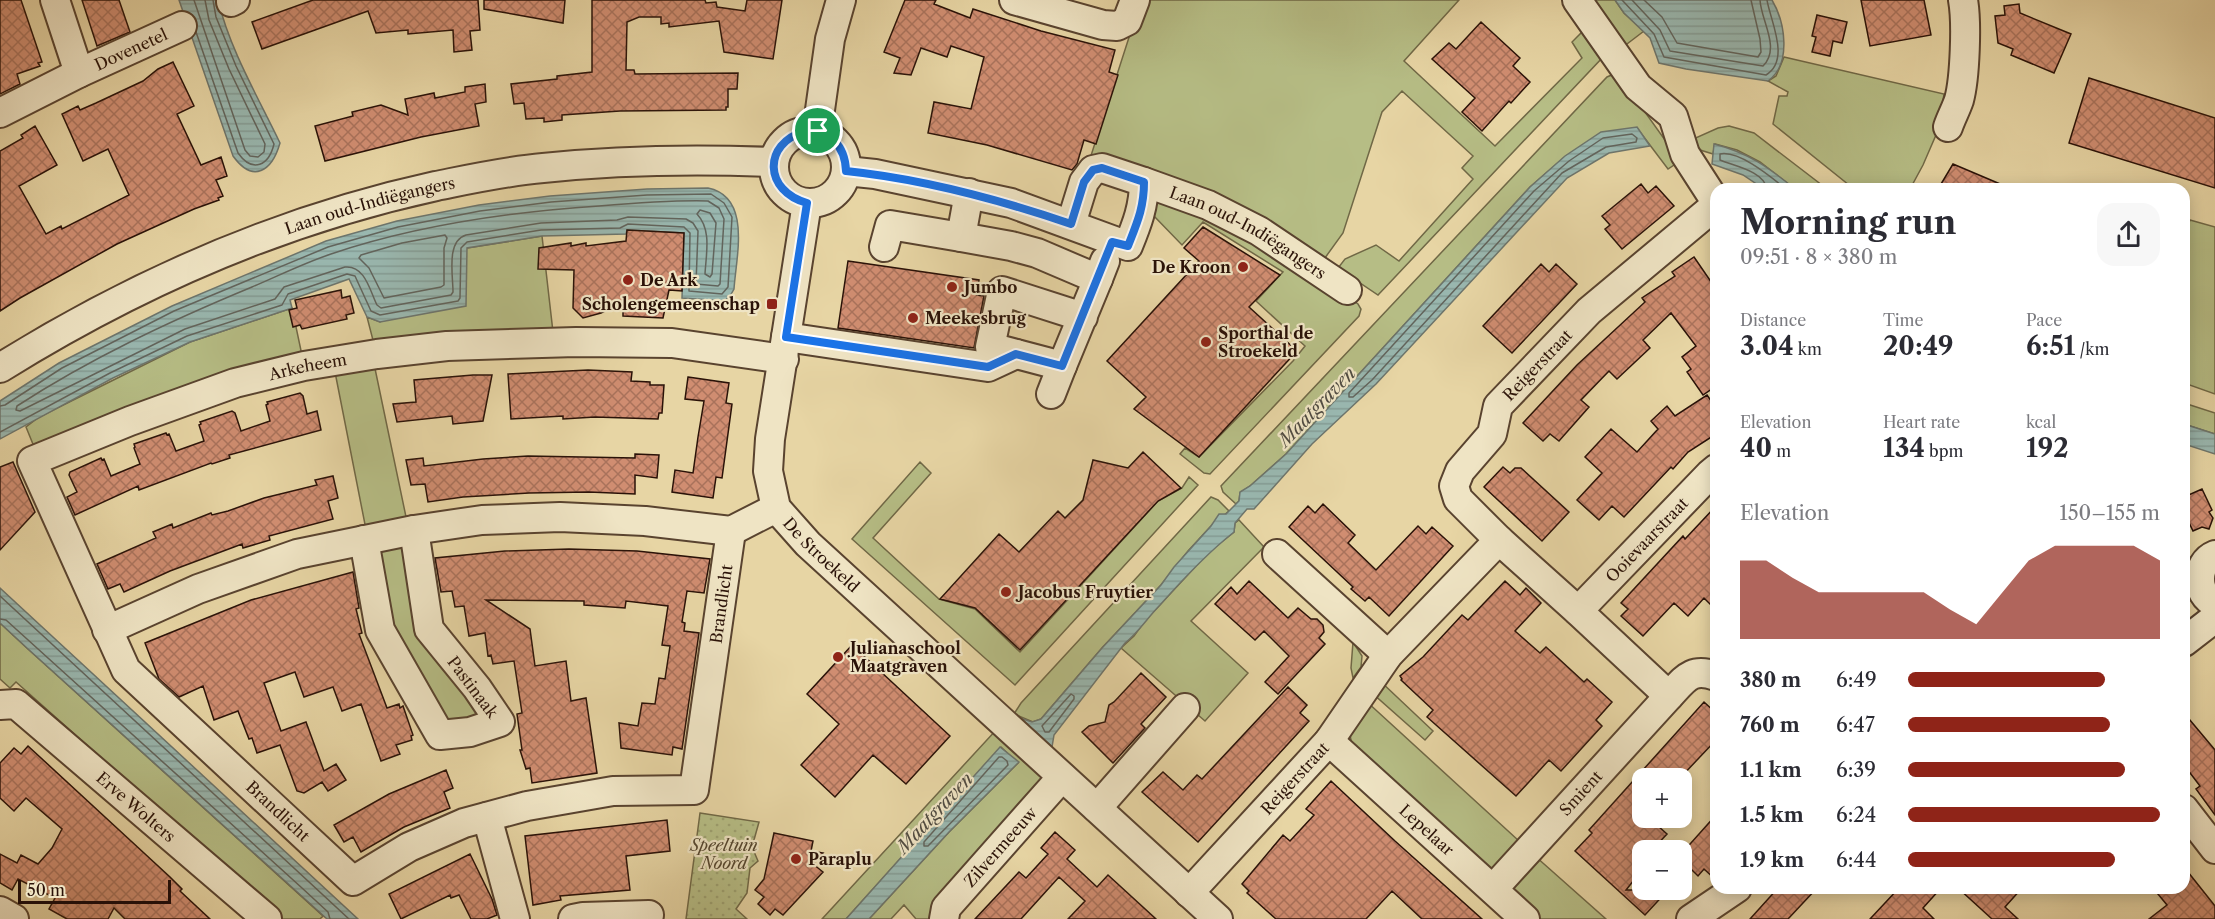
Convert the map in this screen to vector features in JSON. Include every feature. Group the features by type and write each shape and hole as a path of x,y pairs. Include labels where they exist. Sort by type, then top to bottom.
{"street":[{"name":"Dovenetel","path":"55,0 79,73"},
{"path":"818,131 830,39 841,0"},
{"path":"1014,0 1103,25 1117,26 1127,21 1135,0"},
{"path":"1577,0 1638,87 1673,116 1685,154 1710,194"},
{"path":"1948,127 1959,99 1964,49 1963,0"},
{"name":"Dovenetel","path":"0,113 79,73 182,26"},
{"path":"818,131 836,141 842,150 846,171 837,191 818,202 807,203 786,194 774,174 774,162 777,150 784,141 794,134 818,131"},
{"name":"Laan oud-Indiëgangers","path":"0,368 57,332 194,264 261,236 333,212 468,179 542,168 627,162 774,162"},
{"name":"Laan oud-Indiëgangers","path":"1071,224 1084,182 1093,170 1102,168 1208,205 1258,231 1347,290"},
{"path":"846,171 874,174 1011,203 1071,224 1112,242 1051,394"},
{"name":"Laan oud-Indiëgangers","path":"1112,242 1128,246 1141,215 1144,182"},
{"path":"961,237 969,193"},
{"name":"De Stroekeld","path":"807,203 770,438 768,471 776,508 808,544 1218,919"},
{"name":"Reigerstraat","path":"1189,893 1329,741 1388,656 1499,540 1458,499 1454,486 1460,471 1492,434 1498,406 1589,311 1710,209"},
{"path":"884,247 890,225 1011,246 1037,253 1098,279"},
{"path":"1062,366 990,347 1002,291 1083,317"},
{"name":"Arkeheem","path":"107,630 32,461 235,383 314,364 377,354 447,346 576,342 785,348"},
{"path":"785,348 988,367 1016,354"},
{"name":"Ooievaarstraat","path":"1578,611 1710,474"},
{"path":"107,630 198,589 297,554 414,530 482,520 560,517 645,521 731,531 776,508"},
{"name":"Pastinaak","path":"364,540 380,630 440,735 470,732 500,722 477,688 429,629 414,530"},
{"name":"Brandlicht","path":"107,630 126,670 353,881 409,848 464,823 527,806 613,791 694,790 731,531"},
{"path":"1499,540 1669,696 1690,674 1704,671 1710,674"},
{"path":"1277,554 1388,656"},
{"path":"2215,555 2210,557 2200,570 2200,587 2209,601 2215,603"},
{"path":"2190,637 2215,618"},
{"name":"Smient","path":"1493,890 1669,696"},
{"name":"Erve Wolters","path":"0,705 16,704 267,919"},
{"path":"1097,808 1185,708"},
{"name":"Lepelaar","path":"1329,741 1525,919"},
{"name":"Zilvermeeuw","path":"944,919 946,908 1062,777"},
{"path":"487,817 515,919"},
{"path":"2190,817 2215,849"},
{"path":"1691,919 1728,894"},
{"path":"0,911 14,919"},
{"path":"573,919 649,915"}],"green space":[{"path":"1141,0 1459,0 1404,61 1495,146 1582,58 1572,42 1582,32 1592,31 1603,57 1378,295 1338,268 1345,259 1376,245 1399,261 1473,179 1462,168 1473,156 1402,91 1382,112 1343,233 1322,262 1087,168"},
{"path":"1589,0 1615,0 1624,13 1644,31 1623,47"},
{"path":"1784,57 1944,94 1939,128 1913,183 1847,183 1773,124 1779,96 1787,96 1788,92 1768,81 1776,76"},
{"path":"1614,74 1630,91 1680,161 1668,169 1637,128 1566,156 1530,187 1286,454 1240,493 1236,504 1223,492 1221,486 1607,77"},
{"path":"1729,126 1754,133 1819,183 1787,183 1760,162 1737,150 1715,144 1713,154 1697,149 1691,140 1718,128"},
{"path":"1158,200 1262,241 1338,289 1358,304 1361,309 1359,316 1210,474 1204,473 1180,454 1185,448 1199,457 1305,346 1256,301 1283,272 1203,222 1182,245 1153,215"},
{"path":"2190,220 2215,227 2215,394 2190,385"},
{"path":"542,236 553,332 375,348 367,317 380,322 467,248"},
{"path":"292,308 303,360 37,454 26,427 39,417 190,342"},
{"path":"373,359 410,536 426,634 490,719 444,728 385,626 334,367"},
{"path":"2190,405 2215,413 2215,434 2190,426"},
{"path":"920,462 931,473 873,538 939,599 975,609 1020,652 1158,501 1182,488 1189,477 1198,485 1015,685 852,539"},
{"path":"1211,497 1218,500 1229,511 1211,526 1188,551 1161,585 1102,648 1041,719 1033,722 1014,714 1021,703"},
{"path":"1239,520 1264,547 1191,621 1248,673 1205,721 1121,648 1209,552 1234,532 1235,523"},
{"path":"0,623 323,916 320,919 282,919 16,682 10,688 0,679"},
{"path":"1353,642 1362,656 1361,667 1353,678 1351,668"},
{"path":"1379,680 1433,731 1425,740 1371,692"},
{"path":"1366,701 1519,841 1489,873 1355,752 1350,730"},
{"path":"997,729 1054,783 930,919 916,919 904,905 891,919 869,919 949,832 1018,763 1001,747 846,919 822,919"},
{"name":"Speeltuin Noord","path":"700,813 759,822 752,847 758,861 750,868 747,893 736,909 747,919 686,919"},
{"path":"1535,856 1606,919 1538,919 1506,888"}],"water":[{"path":"179,0 218,0 237,55 280,143 277,153 267,167 255,172 248,170 240,165 233,156"},
{"path":"1615,0 1772,0 1783,31 1781,64 1776,74 1768,81 1659,63 1650,38 1624,13"},
{"path":"1637,127 1650,146 1609,153 1567,178 1376,384 1312,444 1254,509 1247,509 1235,523 1234,532 1195,567 1125,643 1054,735 1052,747 1020,718 1032,722 1041,719 1102,648 1161,585 1219,514 1226,514 1239,501 1240,492 1286,454 1530,187 1565,156 1601,132"},
{"path":"1714,144 1758,162 1787,183 1755,183 1743,175 1712,164"},
{"path":"708,188 722,194 731,203 736,215 738,245 734,289 724,301 682,298 684,233 627,230 626,234 542,236 467,248 466,306 380,322 367,317 349,279 290,300 292,308 190,342 113,378 0,439 0,401 59,363 172,306 326,241 397,221 479,205 550,196 647,189"},
{"path":"2190,426 2215,434 2215,454 2190,446"},
{"path":"0,588 358,919 327,919 28,649 0,623"},
{"path":"1000,747 1019,762 949,832 869,919 846,919"}],"building":[{"path":"0,0 21,0 42,62 38,63 40,66 17,74 20,84 0,94"},
{"path":"82,0 119,0 130,32 97,46"},
{"path":"313,0 478,0 480,30 470,31 472,50 454,52 453,30 408,34 408,30 376,33 368,11 262,49 252,22"},
{"path":"484,0 565,0 563,23 484,9"},
{"path":"592,0 705,0 706,3 716,2 717,7 745,11 747,0 782,0 773,59 724,52 719,21 669,27 669,23 661,24 661,17 639,17 627,22 626,70 634,70 635,74 738,73 737,89 728,89 726,110 620,111 562,115 562,120 544,122 544,118 526,119 524,103 514,104 511,84 592,72"},
{"path":"905,0 936,0 934,4 970,18 973,9 1041,31 1115,50 1109,72 1118,75 1096,144 1084,140 1077,164 1072,170 987,145 928,133 934,102 971,109 984,57 951,46 947,57 921,48 911,75 894,73 900,58 884,52"},
{"path":"1861,0 1924,0 1931,35 1870,46"},
{"path":"2019,4 2020,13 2071,34 2054,73 2011,55 2013,49 1998,43 1995,16 2005,15 2004,6"},
{"path":"1817,15 1847,22 1842,43 1833,41 1830,56 1812,52 1816,37 1812,36"},
{"path":"1481,22 1520,58 1513,66 1530,82 1482,131 1462,112 1475,98 1432,59 1449,43 1456,49"},
{"path":"173,62 194,106 177,114 201,165 221,157 227,176 216,180 223,196 218,198 219,200 117,244 0,311 0,151 23,138 21,135 35,126 57,165 19,186 46,234 61,226 62,229 129,195 108,149 83,161 62,114 78,106 80,110 143,81 158,69"},
{"path":"2089,78 2215,118 2215,188 2069,143"},
{"path":"485,84 486,102 475,104 479,126 421,137 325,161 315,126 353,116 352,112 381,105 408,115 405,99 434,93 435,98 465,92 465,87"},
{"path":"1953,164 1998,183 1942,183"},
{"path":"1641,184 1648,193 1656,186 1674,206 1622,249 1605,229 1610,225 1602,216"},
{"name":"Sporthal de Stroekeld","path":"1203,227 1280,275 1249,307 1297,351 1199,457 1134,409 1146,397 1107,361 1199,261 1184,248"},
{"name":"De Ark","path":"627,230 684,233 682,291 669,290 663,318 623,316 623,302 601,313 583,318 573,308 574,270 538,269 539,248 571,243 571,246 586,243 586,246 626,241"},
{"path":"1694,257 1710,280 1710,390 1703,395 1687,372 1691,369 1682,357 1696,346 1671,313 1643,340 1650,348 1617,379 1609,371 1581,400 1589,407 1559,441 1550,434 1543,441 1523,423 1577,365 1645,302 1642,298 1675,276 1672,272"},
{"name":"Meekesbrug","path":"848,261 979,280 977,295 984,296 974,348 838,328"},
{"path":"1541,264 1549,272 1556,264 1577,284 1512,353 1483,326"},
{"path":"341,290 342,298 350,296 354,313 346,315 347,319 302,329 300,325 293,327 289,310 297,308 295,300"},
{"path":"588,370 632,372 631,381 664,385 662,413 659,413 658,419 595,417 563,419 563,416 511,419 508,374"},
{"path":"492,375 483,421 453,424 452,416 397,422 393,404 416,402 414,380"},
{"path":"688,377 729,383 726,403 732,404 722,478 716,477 713,498 672,492 675,470 693,473 704,401 685,399"},
{"path":"300,393 303,396 307,414 317,411 321,430 229,455 230,458 139,490 138,486 75,515 67,497 77,492 69,475 70,472 101,458 104,459 111,476 140,464 134,444 166,433 169,434 176,451 204,441 200,422 232,411 235,413 241,431 270,421 267,402"},
{"path":"1707,395 1710,399 1710,438 1688,452 1673,469 1671,467 1624,517 1612,506 1599,520 1577,500 1602,473 1585,457 1611,429 1637,452 1658,429 1651,421 1667,406 1675,416"},
{"path":"1143,452 1181,488 1158,501 1020,650 975,608 940,599 999,534 1019,552 1058,511 1065,518 1083,500 1093,460 1128,468"},
{"path":"635,454 659,455 657,478 635,475 635,494 529,493 463,497 428,502 425,484 411,485 406,460 423,458 424,466 528,456 635,458"},
{"path":"13,462 35,512 0,550 0,467"},
{"path":"1503,467 1510,473 1515,468 1521,468 1569,512 1542,541 1484,487"},
{"path":"333,476 338,498 328,501 333,519 269,536 270,540 243,548 242,544 170,571 124,592 120,584 108,589 97,564 156,538 153,532 172,524 173,528 211,513 212,515 228,511 264,498 317,485 315,480"},
{"path":"2202,489 2212,510 2209,512 2213,518 2209,529 2202,527 2193,531 2190,525 2190,494"},
{"path":"1323,504 1355,535 1348,543 1376,570 1418,526 1426,534 1432,527 1453,546 1389,616 1369,597 1365,601 1351,589 1353,587 1289,527 1308,506 1315,513"},
{"path":"1710,512 1710,604 1704,598 1688,616 1674,603 1643,636 1621,616 1628,609 1621,603 1683,536 1685,539"},
{"path":"569,549 637,551 710,559 704,593 687,591 682,622 685,623 684,631 699,633 682,749 673,747 672,755 621,748 619,723 638,726 642,703 655,704 659,678 665,679 670,646 662,645 668,606 626,601 625,608 584,605 584,601 486,600 530,629 535,666 566,661 571,701 586,698 597,773 532,783 530,768 526,769 520,750 522,750 517,714 522,713 514,661 493,664 491,655 488,656 485,633 469,636 464,606 455,607 452,591 441,592 435,558 505,551"},
{"path":"353,572 359,608 356,609 362,633 359,634 387,708 399,704 400,708 403,706 413,735 412,740 396,745 400,754 381,761 361,704 342,711 333,687 304,697 295,672 264,683 281,731 306,722 324,771 336,764 346,780 328,791 322,782 304,793 297,791 280,745 257,753 238,711 214,720 203,686 179,697 159,679 145,643 251,600"},
{"path":"1249,581 1288,618 1298,608 1323,625 1324,632 1319,638 1325,644 1278,694 1265,682 1289,656 1264,631 1255,640 1215,604 1231,587 1237,594"},
{"path":"1505,581 1520,595 1526,588 1541,603 1515,631 1540,653 1546,647 1584,682 1587,679 1612,702 1596,720 1602,726 1561,771 1549,760 1516,796 1427,717 1433,710 1401,680 1400,676 1423,657 1462,615 1468,620"},
{"path":"852,645 950,736 906,784 873,755 835,797 801,765 839,724 807,694"},
{"path":"1141,673 1166,697 1141,724 1145,728 1113,763 1082,732 1089,726 1105,722 1109,705"},
{"path":"1288,687 1307,705 1300,713 1309,721 1198,842 1142,792 1163,772 1183,790 1197,775 1202,779"},
{"path":"1704,702 1710,708 1710,746 1689,768 1645,768"},
{"path":"2190,720 2215,750 2215,815 2196,789 2200,786 2190,773"},
{"path":"28,746 170,877 182,889 180,891 210,919 125,919 114,908 108,919 67,919 49,909 55,898 18,879 12,890 0,883 0,854 17,863 21,855 38,864 52,848 62,829 26,798 14,811 0,798 0,763 14,748 21,754"},
{"path":"446,770 453,788 444,792 450,808 404,827 361,852 353,837 344,842 334,825 389,794"},
{"path":"1331,781 1482,919 1422,919 1392,891 1366,919 1276,919 1247,893 1249,891 1242,884 1283,835 1290,841 1314,815 1306,809"},
{"path":"1632,782 1632,828 1660,828 1667,834 1661,840 1632,840 1632,882 1626,890 1632,890 1632,900 1659,900 1645,915 1575,851 1592,833 1589,830"},
{"path":"667,820 670,851 626,856 630,890 560,896 561,900 533,905 525,836"},
{"path":"1710,822 1710,874 1704,869 1698,876 1692,870 1692,842"},
{"path":"1055,832 1075,850 1067,859 1097,887 1108,875 1156,919 1068,919 1085,901 1059,877 1021,919 975,919 1019,872 1026,878 1048,854 1041,848"},
{"path":"774,833 813,841 811,851 823,853 813,864 823,872 783,915 775,909 770,915 758,904 764,897 755,890 764,879"},
{"path":"470,854 492,899 497,915 487,919 471,919 459,895 451,898 450,895 401,919 389,894"},
{"path":"2190,875 2215,906 2215,919 2149,919 2167,905 2158,894 2190,894"},
{"path":"1773,894 1811,894 1788,919 1750,919"},
{"path":"1893,894 1936,894 1923,908 1934,919 1870,919"},
{"path":"1965,894 2017,894 2005,907 2018,919 1992,919"}],"place":[{"name":"De Kroon","path":"1243,267"},
{"name":"De Ark","path":"628,280"},
{"name":"Jumbo","path":"952,287"},
{"name":"Scholengemeenschap","path":"772,304"},
{"name":"Meekesbrug","path":"913,318"},
{"name":"Sporthal de Stroekeld","path":"1206,342"},
{"name":"Jacobus Fruytier","path":"1006,592"},
{"name":"Julianaschool Maatgraven","path":"838,657"},
{"name":"Paraplu","path":"796,859"}],"route":[{"path":"818,131 836,141 846,160 846,171 874,174 969,193 1011,203 1071,224 1084,182 1093,170 1102,168 1144,182 1141,215 1128,246 1112,242 1062,366 1016,354 988,367 786,337 807,203 786,194 774,174 774,162 777,150 784,141 794,134 818,131"}],"water label":[{"name":"Maatgraven","path":"1317,407"},
{"name":"Maatgraven","path":"935,813"}]}
